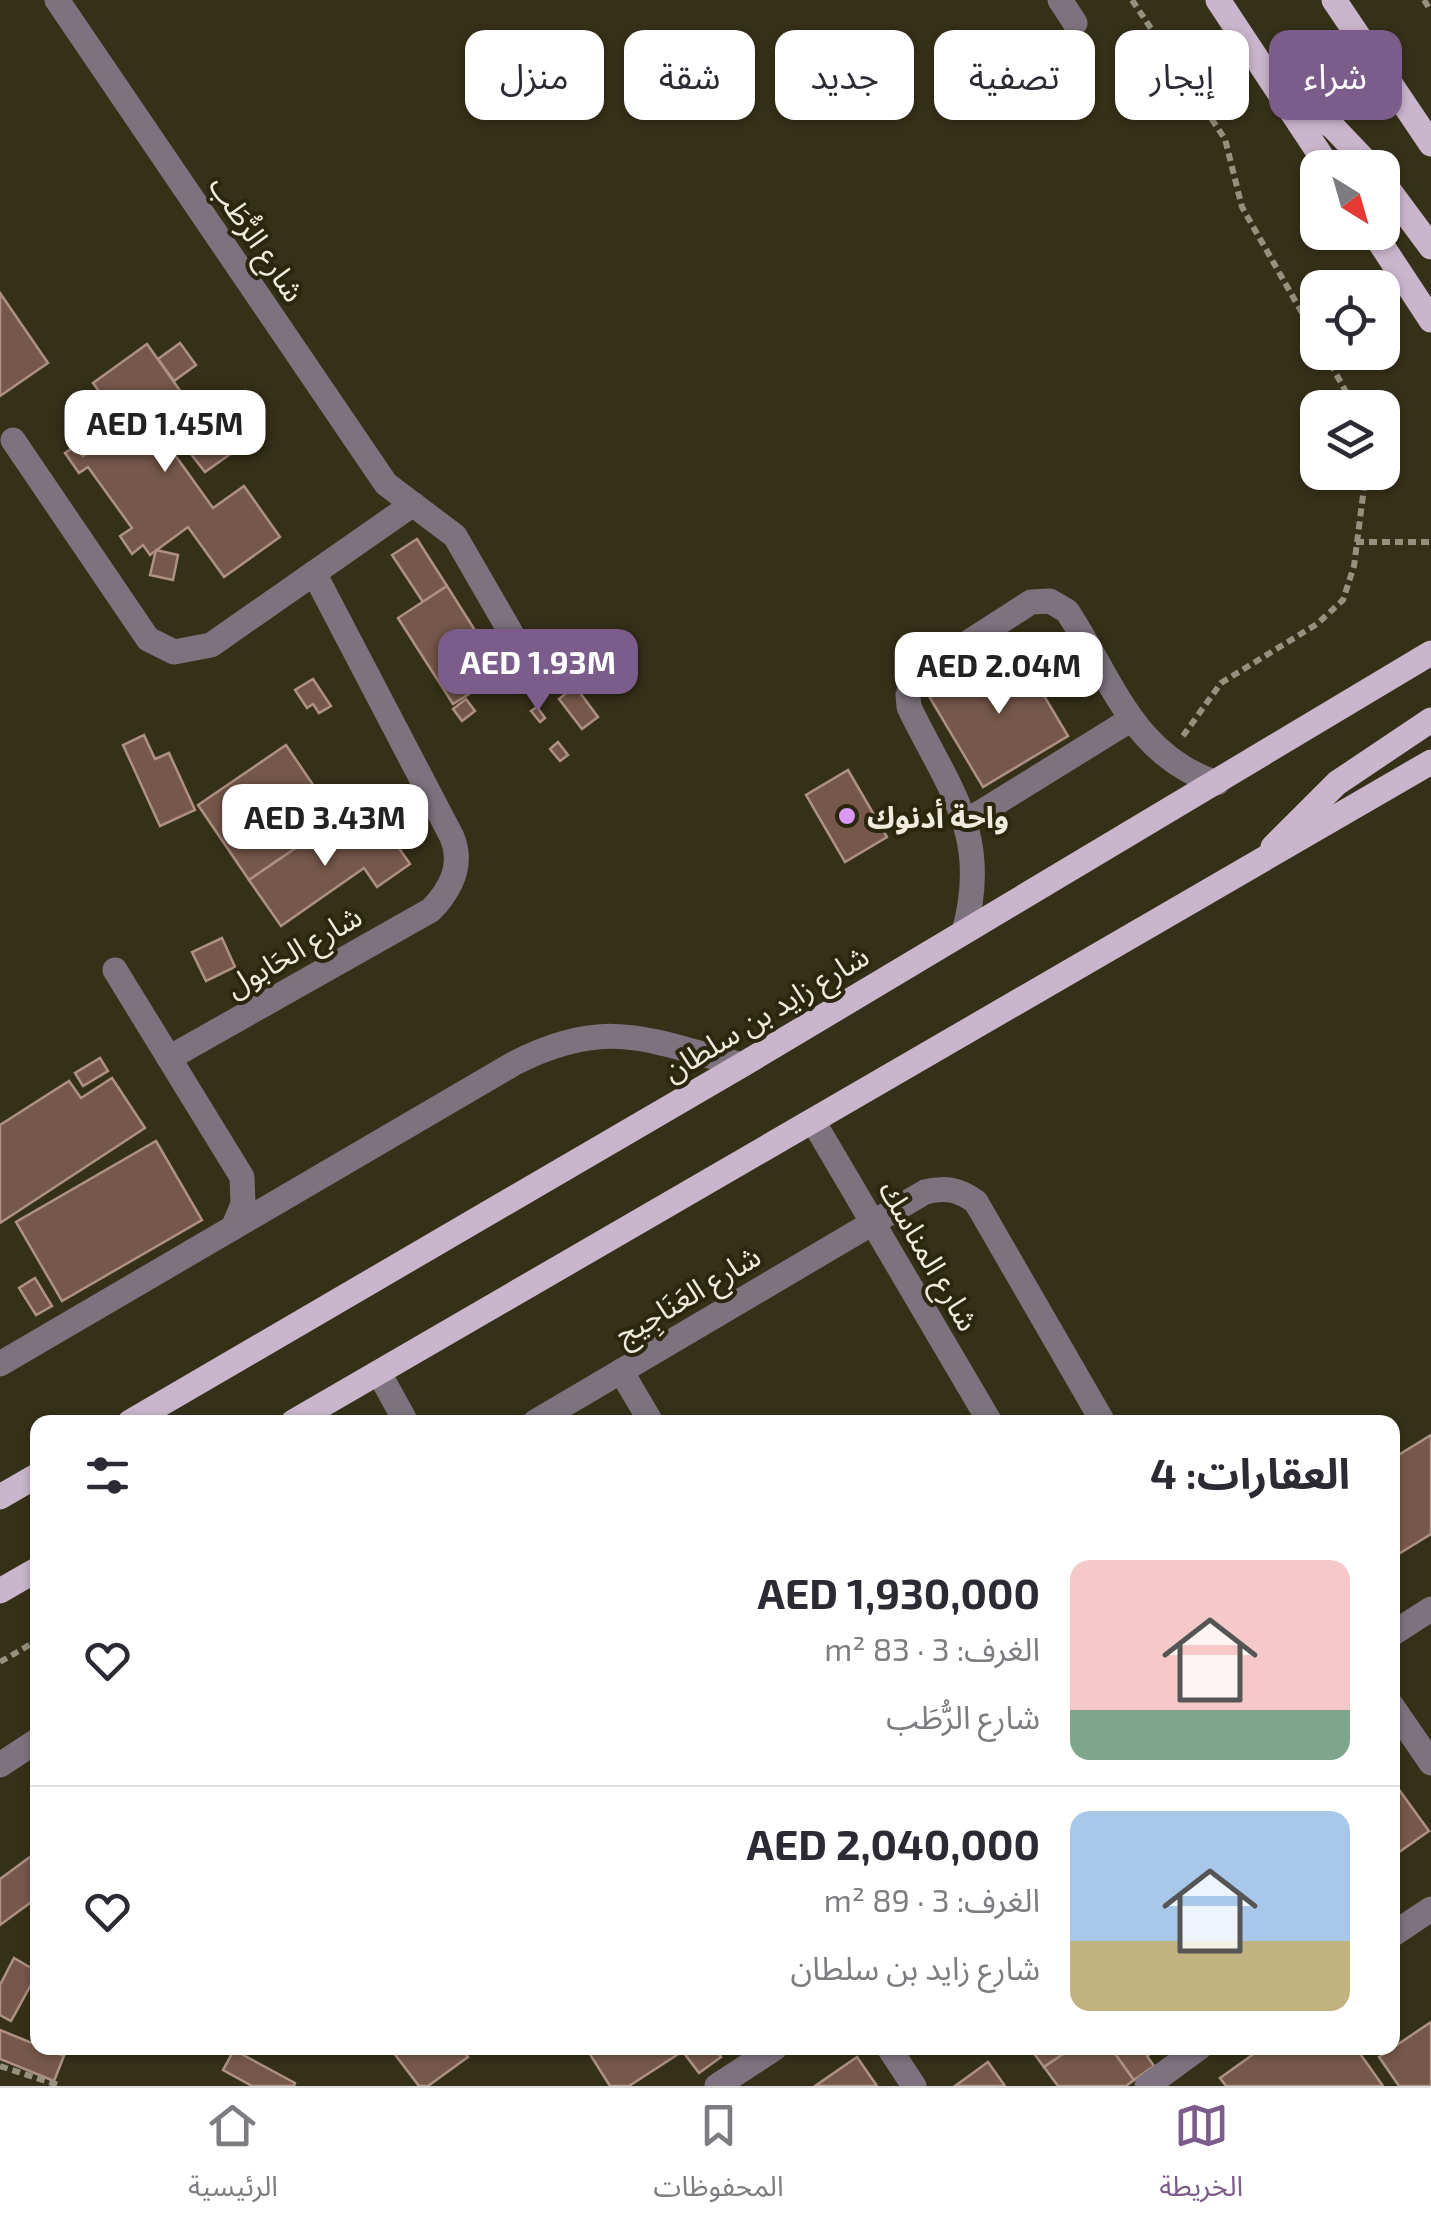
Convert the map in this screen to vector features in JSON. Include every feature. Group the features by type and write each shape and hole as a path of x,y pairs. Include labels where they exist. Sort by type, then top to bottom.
{"main road":[{"path":"1218,0 1269,77"},
{"path":"1334,0 1431,144"},
{"path":"1298,120 1318,150"},
{"path":"1322,120 1355,150"},
{"path":"1400,205 1431,247"},
{"path":"1385,250 1431,320"},
{"name":"شارع زايد بن سلطان","path":"142,1415 742,1064 1431,653"},
{"path":"1260,862 1337,784 1431,720"},
{"path":"304,1415 1431,762"},
{"path":"1388,788 1431,782"},
{"path":"0,1497 30,1480"},
{"path":"0,1591 30,1574"}],"street":[{"name":"شارع الرُّطَب","path":"57,0 386,484 455,536 530,666"},
{"path":"1060,0 1075,22"},
{"path":"13,440 139,627 160,648 200,651 414,504"},
{"name":"شارع الحَابول","path":"169,1058 430,910 453,880 457,850 452,838 314,573"},
{"path":"964,932 974,866 967,821 909,707 910,685 924,668 1031,602 1050,601 1067,611 1130,720 1168,760 1217,783"},
{"path":"967,821 1130,720"},
{"path":"115,970 242,1177 243,1204 233,1228"},
{"path":"0,1364 513,1064 561,1041 625,1035 742,1064"},
{"name":"شارع المناسك","path":"813,1122 986,1415"},
{"path":"242,1177 294,1193"},
{"name":"شارع العَنَاجِيج","path":"547,1415 872,1222 924,1192 939,1188 955,1190 976,1202 1099,1415"},
{"path":"622,1371 647,1415"},
{"path":"379,1373 402,1415"},
{"path":"1400,1629 1431,1608"},
{"path":"1400,1718 1431,1763"},
{"path":"0,1765 30,1745"},
{"path":"1400,1930 1431,1909"},
{"path":"717,2086 764,2055"},
{"path":"893,2055 914,2086"},
{"path":"1147,2086 1190,2055"}],"path":[{"path":"1132,0 1225,139 1242,207 1300,308"},
{"path":"1424,0 1431,11"},
{"path":"1168,760 1221,684 1332,613 1351,583 1363,490"},
{"path":"1356,542 1431,542"},
{"path":"0,1662 30,1645"},
{"path":"0,2066 61,2086"}],"building":[{"path":"0,293 48,363 0,396"},
{"path":"180,343 196,365 174,381 158,359"},
{"path":"147,344 181,392 147,416 213,508 244,486 280,537 224,577 188,527 150,555 143,545 132,554 120,536 132,528 88,467 79,473 65,453 75,446 83,456 124,426 93,383"},
{"path":"91,406 99,419 86,429 76,416"},
{"path":"211,431 229,455 205,472 187,449"},
{"path":"417,539 447,586 423,602 392,555"},
{"path":"156,550 178,555 173,580 150,575"},
{"path":"447,586 502,673 453,704 398,618"},
{"path":"1015,647 1068,736 983,787 930,698"},
{"path":"547,670 553,680 531,696 525,686"},
{"path":"313,679 331,706 319,713 313,704 307,708 295,690"},
{"path":"575,686 598,717 582,729 559,699"},
{"path":"466,699 475,711 462,721 453,709"},
{"path":"537,707 545,718 540,722 531,711"},
{"path":"144,735 155,759 169,753 195,810 160,826 123,745"},
{"path":"558,742 568,755 560,761 550,749"},
{"path":"286,745 337,820 249,880 198,805"},
{"name":"واحة أدنوك","path":"848,770 887,837 845,862 806,795"},
{"path":"337,820 356,847 385,828 410,864 377,887 364,868 281,926 249,880"},
{"path":"222,938 235,967 206,981 192,952"},
{"path":"100,1058 108,1071 83,1086 75,1073"},
{"path":"112,1078 145,1128 0,1223 0,1125 69,1081 81,1098"},
{"path":"156,1141 202,1220 62,1301 16,1222"},
{"path":"35,1278 52,1306 36,1315 19,1288"},
{"path":"1431,1435 1431,1534 1400,1553 1400,1454"},
{"path":"1400,1791 1429,1831 1400,1851"},
{"path":"30,1857 30,1903 0,1925 0,1879"},
{"path":"14,1958 30,1967 30,1987 11,2021 0,2015 0,1985"},
{"path":"1431,2022 1431,2086 1399,2086 1379,2057 1400,2055 1400,2043"},
{"path":"0,2030 30,2042 30,2055 64,2056 54,2081 0,2059"},
{"path":"231,2055 243,2055 295,2083 252,2086 223,2070"},
{"path":"395,2055 468,2057 428,2086 419,2086"},
{"path":"590,2055 677,2055 629,2086 610,2086"},
{"path":"685,2055 719,2055 721,2057 699,2073"},
{"path":"1035,2055 1062,2055 1044,2067"},
{"path":"1062,2055 1116,2055 1134,2080 1126,2086 1058,2086 1044,2067"},
{"path":"1116,2055 1148,2055 1154,2066 1134,2080"},
{"path":"1252,2055 1361,2055 1383,2086 1226,2086 1220,2078"},
{"path":"857,2057 877,2086 815,2086"},
{"path":"988,2062 1005,2086 955,2086"}],"place":[{"name":"واحة أدنوك","path":"847,816"}]}
